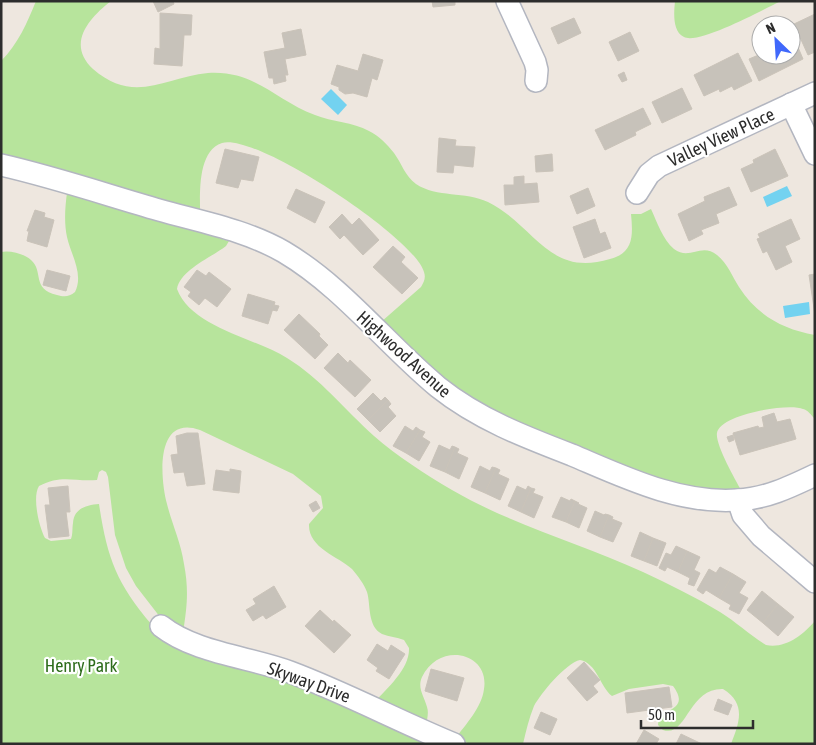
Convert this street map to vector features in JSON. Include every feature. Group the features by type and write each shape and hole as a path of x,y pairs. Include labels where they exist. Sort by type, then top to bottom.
{"street":[{"path":"507,1 535,62 537,70 536,81"},
{"name":"Valley View Place","path":"637,193 649,174 659,166 815,93"},
{"path":"791,104 815,154"},
{"name":"Highwood Avenue","path":"1,165 232,231 271,246 294,258 314,273 448,395 480,415 517,433 656,489 704,499 738,500 772,494 815,475"},
{"path":"738,500 742,513 752,526 815,582"},
{"name":"Skyway Drive","path":"161,626 173,634 197,644 287,671 320,684 454,744"}],"green space":[{"path":"36,1 111,1 89,23 81,41 81,50 85,60 93,69 108,80 136,87 150,86 193,75 224,73 252,81 301,109 328,119 363,128 373,133 383,140 397,157 406,174 416,184 433,191 488,202 518,223 543,246 571,261 589,263 618,256 628,248 632,236 631,214 641,214 651,209 663,236 674,249 685,253 706,250 717,255 727,266 746,297 762,313 781,325 815,335 815,419 805,410 795,408 770,409 742,415 721,426 717,433 719,445 741,490 710,490 655,479 494,412 446,381 381,322 421,287 423,283 425,278 424,272 414,256 365,213 298,170 266,154 240,144 222,143 214,147 208,154 202,172 200,211 1,156 1,61 17,40"},
{"path":"675,1 781,1 717,31 692,38 684,37 677,30 674,10"},
{"name":"Henry Park","path":"67,193 229,241 226,246 197,264 179,282 177,289 184,302 210,322 274,351 299,366 383,443 452,490 498,514 619,562 672,586 720,612 766,645 773,646 787,643 805,631 815,621 815,744 731,744 738,721 738,707 731,695 723,689 711,691 702,696 678,727 671,730 663,730 658,725 660,719 673,709 679,701 678,694 673,686 663,684 629,689 612,696 594,670 586,662 580,660 574,662 561,672 537,700 523,744 471,744 455,739 477,709 484,689 484,676 479,666 472,659 462,656 451,655 440,658 430,666 422,677 421,688 428,712 426,726 375,702 402,671 409,648 404,640 382,634 377,630 370,615 367,592 361,580 352,569 325,551 313,539 309,524 323,508 321,496 293,474 200,430 185,428 175,431 168,440 162,465 169,511 181,549 186,573 187,598 183,633 160,617 136,586 126,568 115,535 106,472 102,470 99,472 97,480 61,479 39,486 36,504 45,538 51,541 71,539 76,514 86,506 99,504 102,523 115,569 130,596 152,625 282,675 439,744 1,744 1,252 17,253 31,260 35,264 41,284 49,292 64,296 75,292 78,278 76,264 65,226"}],"water":[{"path":"331,89 347,105 338,115 321,99"},
{"path":"787,186 792,196 767,207 763,197"},
{"path":"809,302 810,314 785,318 783,306"}],"building":[{"path":"153,1 173,1 174,4 158,12"},
{"path":"432,1 455,1 455,5 433,7"},
{"path":"160,13 192,15 191,35 184,35 182,66 154,64 155,48 160,49"},
{"path":"815,14 815,52 808,55 801,40 801,21"},
{"path":"574,18 581,33 558,44 551,28"},
{"path":"301,29 306,55 285,59 288,75 285,75 286,81 274,84 273,78 269,78 264,52 285,48 282,33"},
{"path":"630,32 639,51 618,61 609,42"},
{"path":"738,53 752,81 734,90 732,86 720,92 719,89 704,96 694,75"},
{"path":"363,54 383,60 377,80 372,78 367,97 353,93 345,94 339,90 339,87 331,84 337,65 358,71"},
{"path":"752,65 791,65 759,81"},
{"path":"624,72 627,80 622,82 618,75"},
{"path":"682,88 692,109 662,123 652,102"},
{"path":"643,108 651,124 635,132 636,135 605,150 595,130"},
{"path":"439,138 456,140 455,146 475,147 473,167 454,165 453,173 437,172"},
{"path":"225,149 259,157 253,181 241,179 238,188 216,183"},
{"path":"775,149 788,176 751,192 741,169 754,163 753,160"},
{"path":"552,154 553,171 536,172 535,156"},
{"path":"524,176 524,184 537,183 539,202 505,205 504,185 514,185 514,177"},
{"path":"729,187 737,205 716,214 719,223 701,230 703,234 689,241 678,214 705,201 704,197"},
{"path":"588,188 595,206 577,214 570,196"},
{"path":"296,189 325,202 315,223 287,208"},
{"path":"35,210 45,213 44,217 54,220 47,247 27,241 29,231 27,231"},
{"path":"342,214 352,225 359,218 379,240 363,255 344,235 340,239 329,227"},
{"path":"595,219 600,234 605,232 611,248 584,258 573,227"},
{"path":"791,219 800,239 785,246 792,262 776,270 767,251 763,253 757,239 760,238 758,234"},
{"path":"393,246 405,257 401,262 418,278 402,294 373,267"},
{"path":"47,270 70,276 66,291 43,285"},
{"path":"197,270 206,276 209,272 231,289 217,307 205,298 199,305 188,296 191,292 184,287"},
{"path":"815,274 815,315 809,275"},
{"path":"248,294 275,302 268,324 242,316"},
{"path":"274,305 279,306 277,311 272,310"},
{"path":"299,314 320,334 319,336 328,345 315,359 284,330"},
{"path":"338,353 348,363 350,360 371,380 355,397 324,368"},
{"path":"373,393 381,401 385,397 388,400 368,420 357,409"},
{"path":"388,400 391,404 388,407 396,416 380,432 368,420"},
{"path":"774,413 777,422 790,419 796,439 740,455 733,433 758,426 759,428 764,427 762,417"},
{"path":"405,426 413,431 416,427 420,430 406,453 393,446"},
{"path":"420,430 425,432 422,437 430,442 419,461 406,453"},
{"path":"198,433 205,484 187,486 184,472 174,473 171,455 178,454 176,436"},
{"path":"733,435 734,440 729,442 727,437"},
{"path":"439,445 450,450 452,446 455,447 445,472 430,466"},
{"path":"455,447 459,449 457,453 468,458 459,479 445,472"},
{"path":"480,466 490,471 492,467 496,468 485,493 471,487"},
{"path":"496,468 500,470 498,474 509,479 500,500 485,493"},
{"path":"230,469 241,471 239,493 213,490 216,470 230,472"},
{"path":"68,486 70,512 66,512 69,536 49,538 45,505 50,505 48,488"},
{"path":"517,486 526,490 528,486 531,488 521,512 508,506"},
{"path":"531,488 535,489 533,493 543,497 534,518 521,512"},
{"path":"561,497 575,501 566,522 552,517"},
{"path":"316,501 320,508 313,512 309,505"},
{"path":"575,501 587,508 579,528 566,522"},
{"path":"595,511 609,515 600,537 587,531"},
{"path":"609,515 613,517 612,519 622,523 613,542 600,537"},
{"path":"640,532 653,538 644,561 631,556"},
{"path":"653,538 666,543 657,566 644,561"},
{"path":"676,546 687,551 678,572 667,567 665,571 659,568 666,553 671,555"},
{"path":"687,551 700,557 694,570 700,573 694,586 688,584 690,578 678,572"},
{"path":"720,567 733,574 719,598 706,590 703,594 697,590 709,569 716,573"},
{"path":"733,574 746,582 739,593 748,598 739,614 729,609 731,605 719,598"},
{"path":"274,586 286,607 266,619 263,615 253,621 246,610 256,604 253,599"},
{"path":"762,591 778,604 763,623 747,610"},
{"path":"778,604 794,617 778,636 763,623"},
{"path":"320,610 351,635 334,653 305,626"},
{"path":"377,644 388,651 391,645 405,654 389,679 376,671 378,668 367,660"},
{"path":"584,662 600,680 593,686 598,692 587,701 567,678"},
{"path":"431,669 464,678 457,701 425,691"},
{"path":"669,687 672,707 627,713 625,693"},
{"path":"718,699 732,705 728,715 714,710"},
{"path":"541,712 557,719 550,735 534,728"},
{"path":"644,730 659,739 656,744 636,744"},
{"path":"681,734 702,744 676,744"}]}
